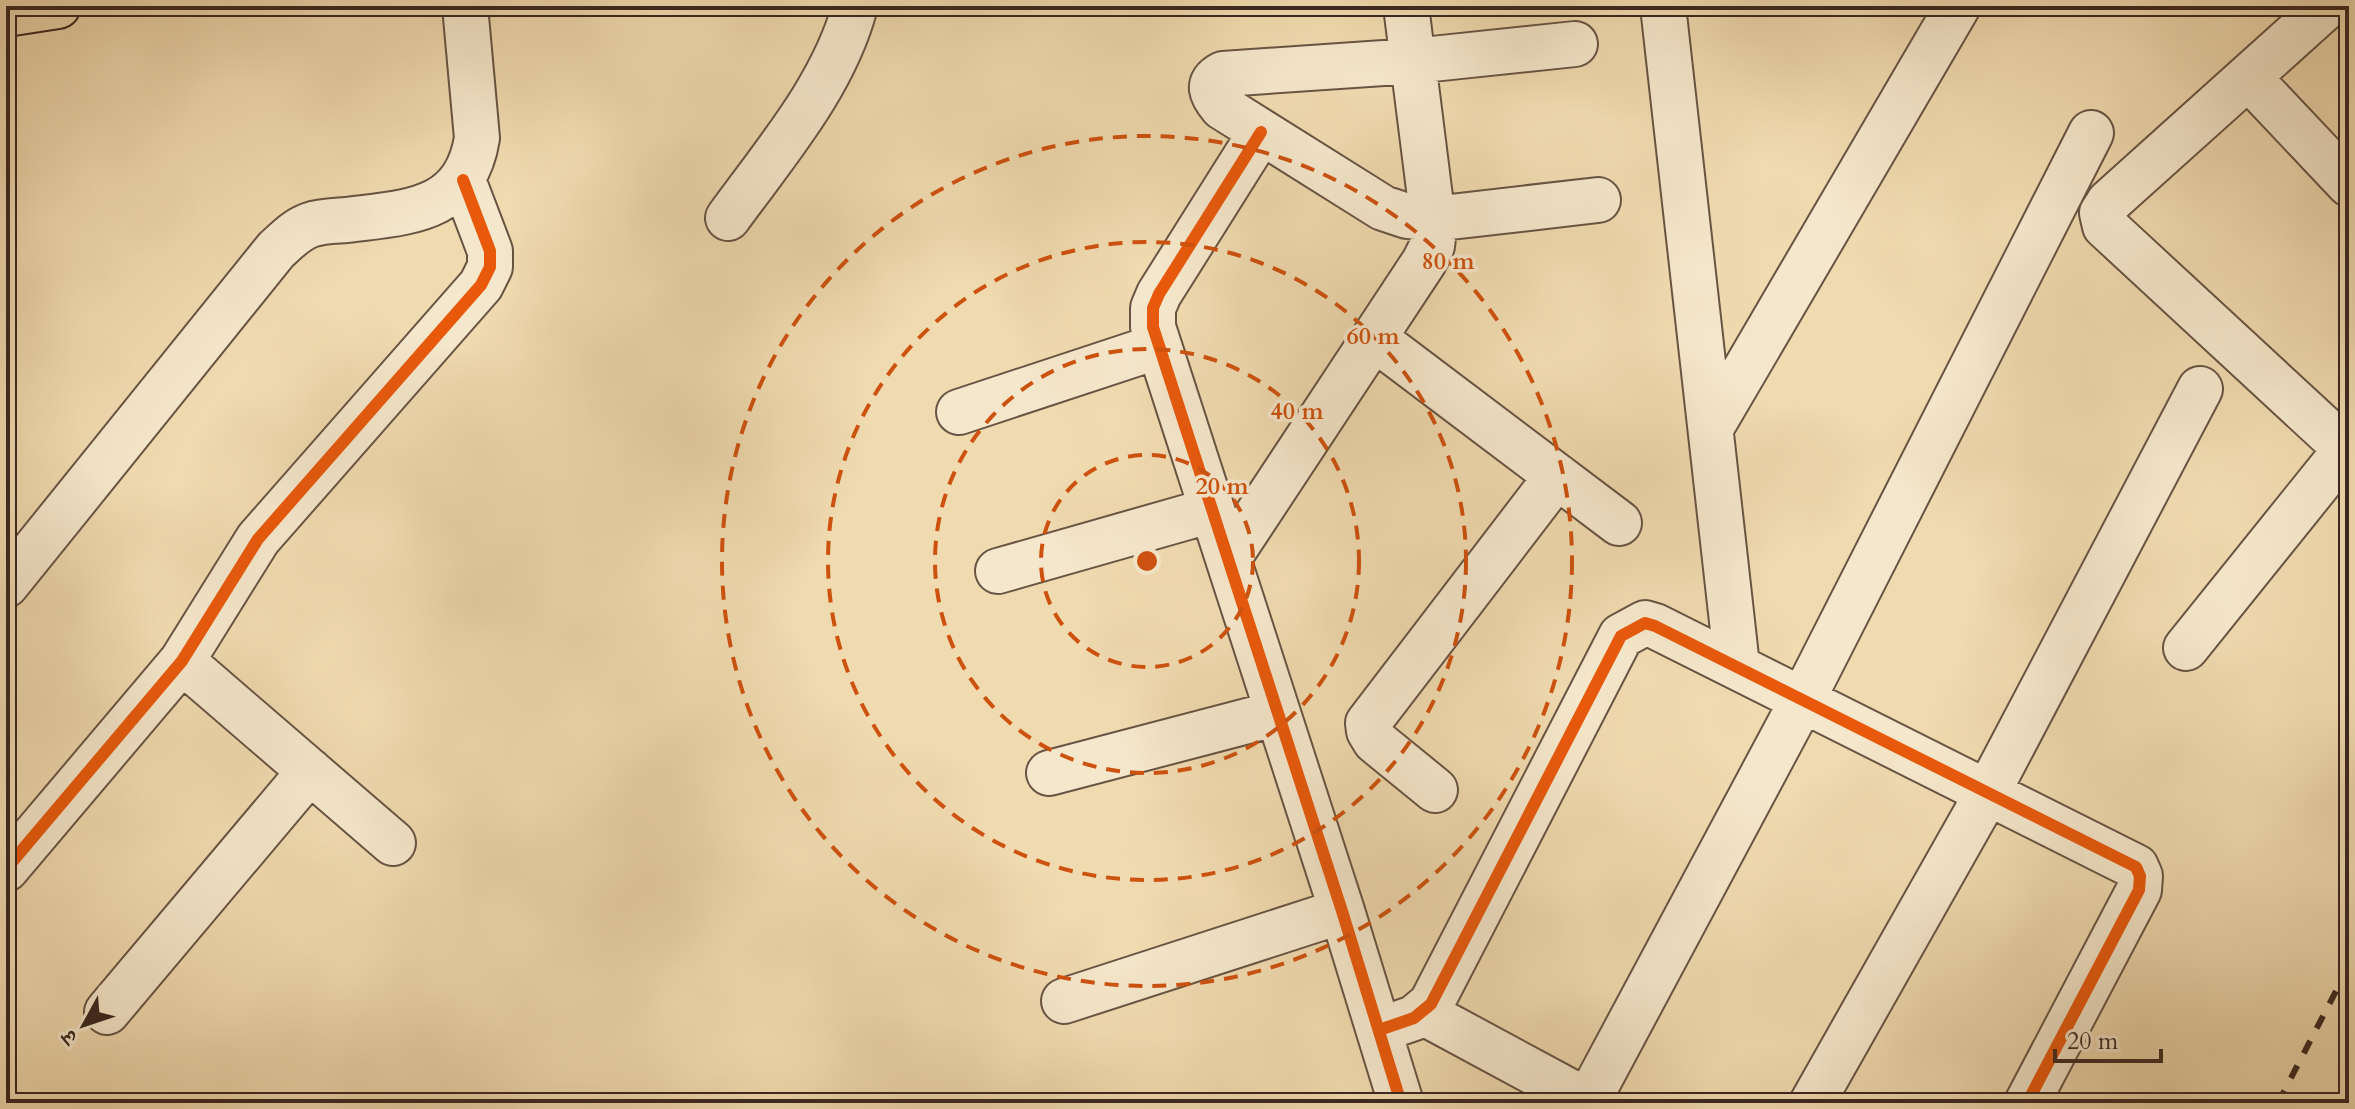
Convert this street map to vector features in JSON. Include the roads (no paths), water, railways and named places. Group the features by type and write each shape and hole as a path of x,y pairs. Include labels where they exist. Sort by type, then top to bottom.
{"main road":[{"path":"6,14 58,6"}],"street":[{"path":"6,585 276,250 294,233 312,224 403,213 427,207 447,196 463,180 474,157 477,138 465,6"},
{"path":"728,218 816,94 850,26 855,6"},
{"path":"1228,559 1432,246 1433,219 1406,6"},
{"path":"1663,6 1737,666"},
{"path":"1711,428 1958,6"},
{"path":"2186,648 2347,444 2105,226 2102,213 2109,202 2327,6"},
{"path":"1575,44 1413,61 1223,74 1215,78 1211,86 1213,96 1222,107 1383,208 1407,216 1433,219 1598,200"},
{"path":"2248,77 2349,184"},
{"path":"1261,132 1159,294 1153,308 1153,327 1401,1103"},
{"path":"1424,1013 1590,1102 1803,699 2091,133"},
{"path":"6,869 182,661 258,539 481,285 490,267 490,251 463,180"},
{"path":"1374,338 1619,523"},
{"path":"959,412 1159,346"},
{"path":"1812,1103 1988,792 2200,389"},
{"path":"1435,790 1375,741 1368,723 1557,476"},
{"path":"998,571 1212,510"},
{"path":"1379,1030 1424,1013 1431,1004 1621,636 1645,623 1737,666 2136,867 2140,876 2139,890 2027,1103"},
{"path":"182,661 393,843"},
{"path":"1049,773 1278,713"},
{"path":"107,1012 310,771"},
{"path":"1064,1001 1342,911"}],"railway":[{"path":"2278,1103 2349,966"}]}
